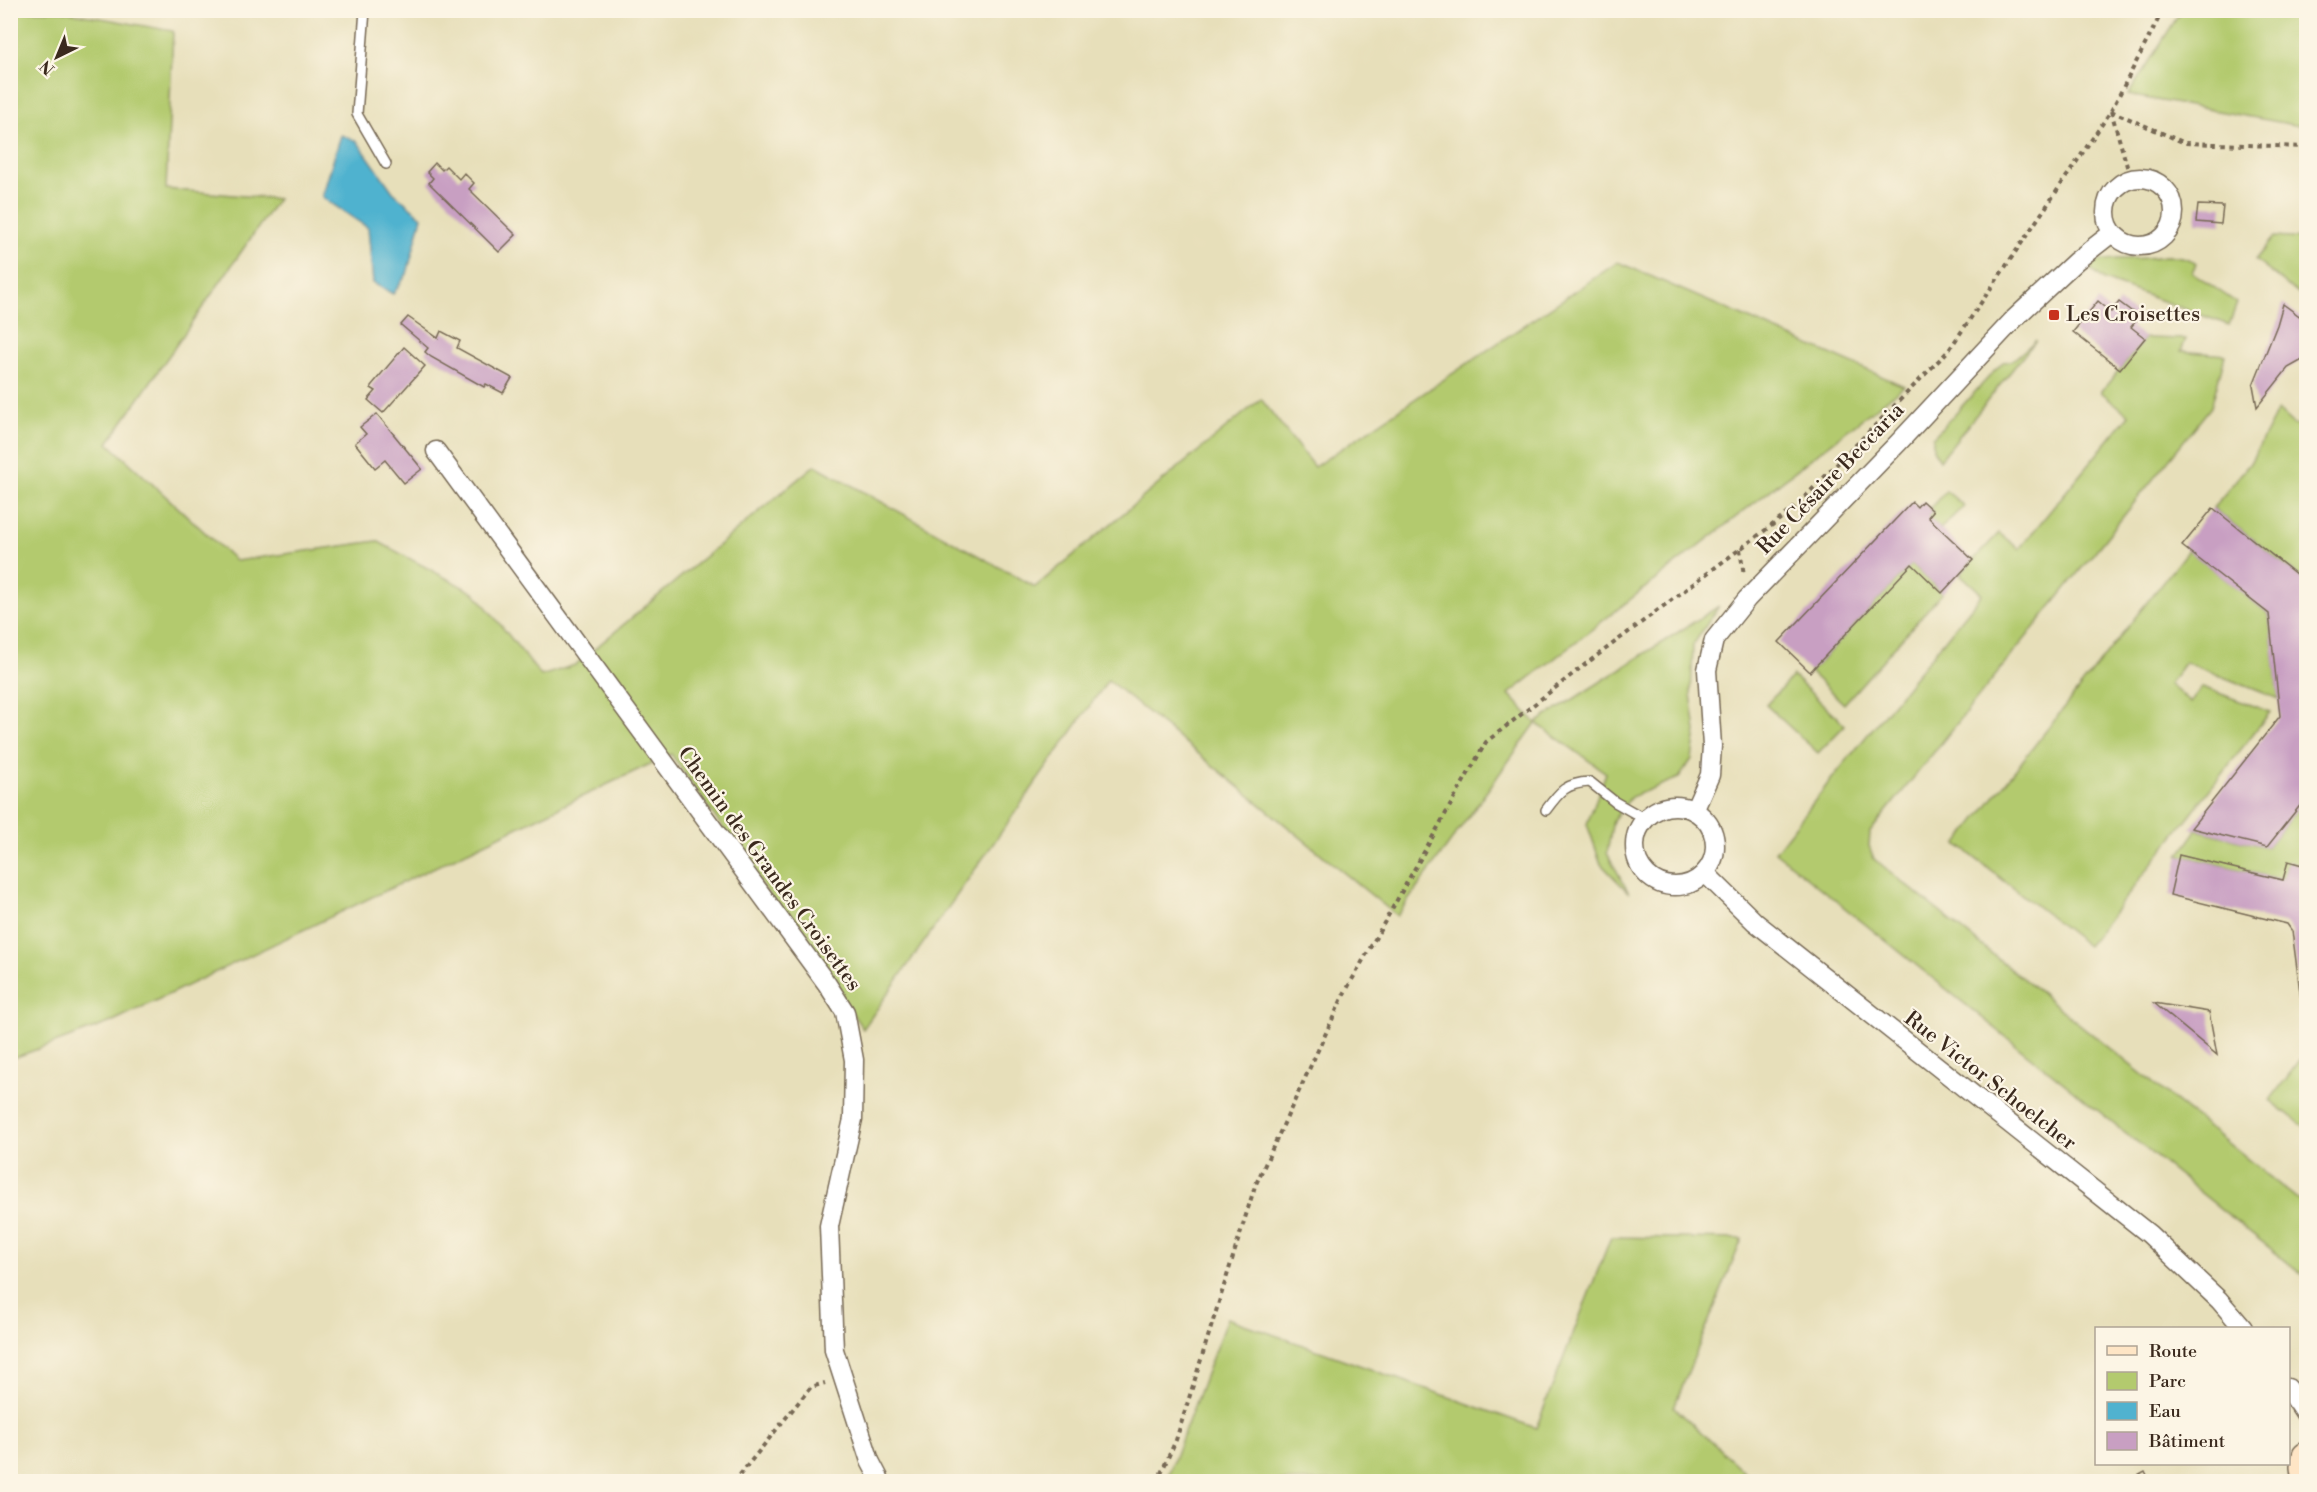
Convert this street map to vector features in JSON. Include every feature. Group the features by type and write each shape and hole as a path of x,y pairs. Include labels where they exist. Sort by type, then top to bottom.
{"main road":[{"path":"2306,1482 2304,1467 2307,1456"}],"street":[{"path":"2143,178 2165,189 2174,209 2173,222 2169,231 2156,243 2139,247 2120,240 2112,233 2106,218 2107,201 2120,184 2143,178"},
{"name":"Rue Césaire Beccaria","path":"1694,811 1710,775 1712,746 1707,670 1714,640 1747,598 1899,442 2015,318 2076,261 2112,233"},
{"name":"Chemin des Grandes Croisettes","path":"436,452 845,1012 855,1060 853,1119 829,1226 834,1350 870,1461 881,1482"},
{"path":"1663,808 1684,808 1694,811 1702,818 1713,835 1714,855 1705,873 1696,880 1677,886 1666,886 1648,876 1641,868 1635,848 1636,837 1645,819 1663,808"},
{"name":"Rue Victor Schoelcher","path":"1705,873 1755,922 2149,1234 2219,1300 2241,1327"},
{"path":"2290,1390 2307,1415"}],"lane":[{"path":"365,10 357,114 386,164"},
{"path":"1546,810 1558,792 1574,783 1590,782 1615,802 1645,819"}],"path":[{"path":"1157,1482 1176,1440 1255,1186 1344,994 1486,742 1583,666 1791,511 1949,350 2111,111 2163,10"},
{"path":"2111,111 2185,143 2307,147"},
{"path":"2111,111 2131,180"},
{"path":"734,1482 811,1387 843,1378"}],"green space":[{"path":"11,11 62,11 173,31 166,189 278,199 108,443 236,561 377,541 476,594 541,676 575,665 815,465 1035,587 1261,399 1314,467 1618,262 1904,386 1509,694 1536,723 1397,916 1108,680 863,1029 671,754 109,1023 11,1059"},
{"path":"2181,11 2306,11 2306,127 2128,95"},
{"path":"2274,237 2306,239 2306,300 2255,260"},
{"path":"2181,257 2193,261 2196,264 2192,272 2237,303 2229,325 2104,280 2085,265 2105,260"},
{"path":"2145,338 2186,339 2181,351 2225,355 2211,407 1870,832 1869,846 1874,859 2306,1206 2306,1277 1775,852 1982,594 1960,574 1999,533 2019,549 2129,415 2101,392"},
{"path":"2036,340 1940,460 1933,449 1933,437 2003,362 2012,361"},
{"path":"2278,410 2294,425 2304,423 2306,436 2306,582 2213,508 2250,463"},
{"path":"1946,491 1964,506 1940,529 1928,517 1933,511 1930,508"},
{"path":"2188,550 2269,614 2279,699 2185,662 2169,684 2190,702 2202,687 2270,712 2088,946 1957,844"},
{"path":"1912,564 1942,593 1844,704 1810,672"},
{"path":"1719,606 1693,645 1691,694 1696,731 1692,759 1679,778 1631,797 1613,820 1607,853 1629,893 1601,864 1587,824 1606,773 1536,723"},
{"path":"1793,676 1845,725 1818,753 1766,705"},
{"path":"2306,798 2306,866 2288,862 2283,880 2179,855 2197,830 2267,847"},
{"path":"2306,1052 2306,1128 2270,1100"},
{"path":"1611,1237 1742,1239 1674,1407 1754,1481 1166,1481 1227,1318 1536,1428"}],"water":[{"path":"341,135 357,141 393,192 422,217 407,274 393,294 373,283 368,228 322,197"}],"building":[{"path":"435,163 442,170 446,166 459,179 464,173 474,183 469,189 516,235 499,252 429,183 433,178 427,172"},
{"path":"2198,205 2223,206 2221,224 2196,222"},
{"path":"2098,301 2111,312 2119,302 2139,317 2131,327 2145,338 2120,369 2073,332"},
{"path":"2283,304 2306,321 2306,358 2288,368 2257,407 2253,385"},
{"path":"408,317 438,338 441,331 460,341 457,348 512,378 503,393 486,384 484,387 431,357 425,352 428,348 401,325"},
{"path":"404,347 425,366 383,413 368,400 376,391 371,386"},
{"path":"377,414 422,469 404,483 385,460 375,468 355,443 366,434 360,427"},
{"path":"1922,501 1933,511 1928,517 1973,560 1942,593 1912,564 1810,672 1779,642 1912,502 1917,507"},
{"path":"2213,508 2306,582 2306,798 2267,847 2191,828 2280,716 2269,614 2182,546"},
{"path":"2179,855 2283,880 2288,861 2306,866 2306,1037 2292,931 2287,924 2170,895"},
{"path":"2154,1003 2209,1012 2217,1055"},
{"path":"2145,1472 2150,1482 2126,1482"}],"place":[{"name":"Les Croisettes","path":"2054,315"}]}
